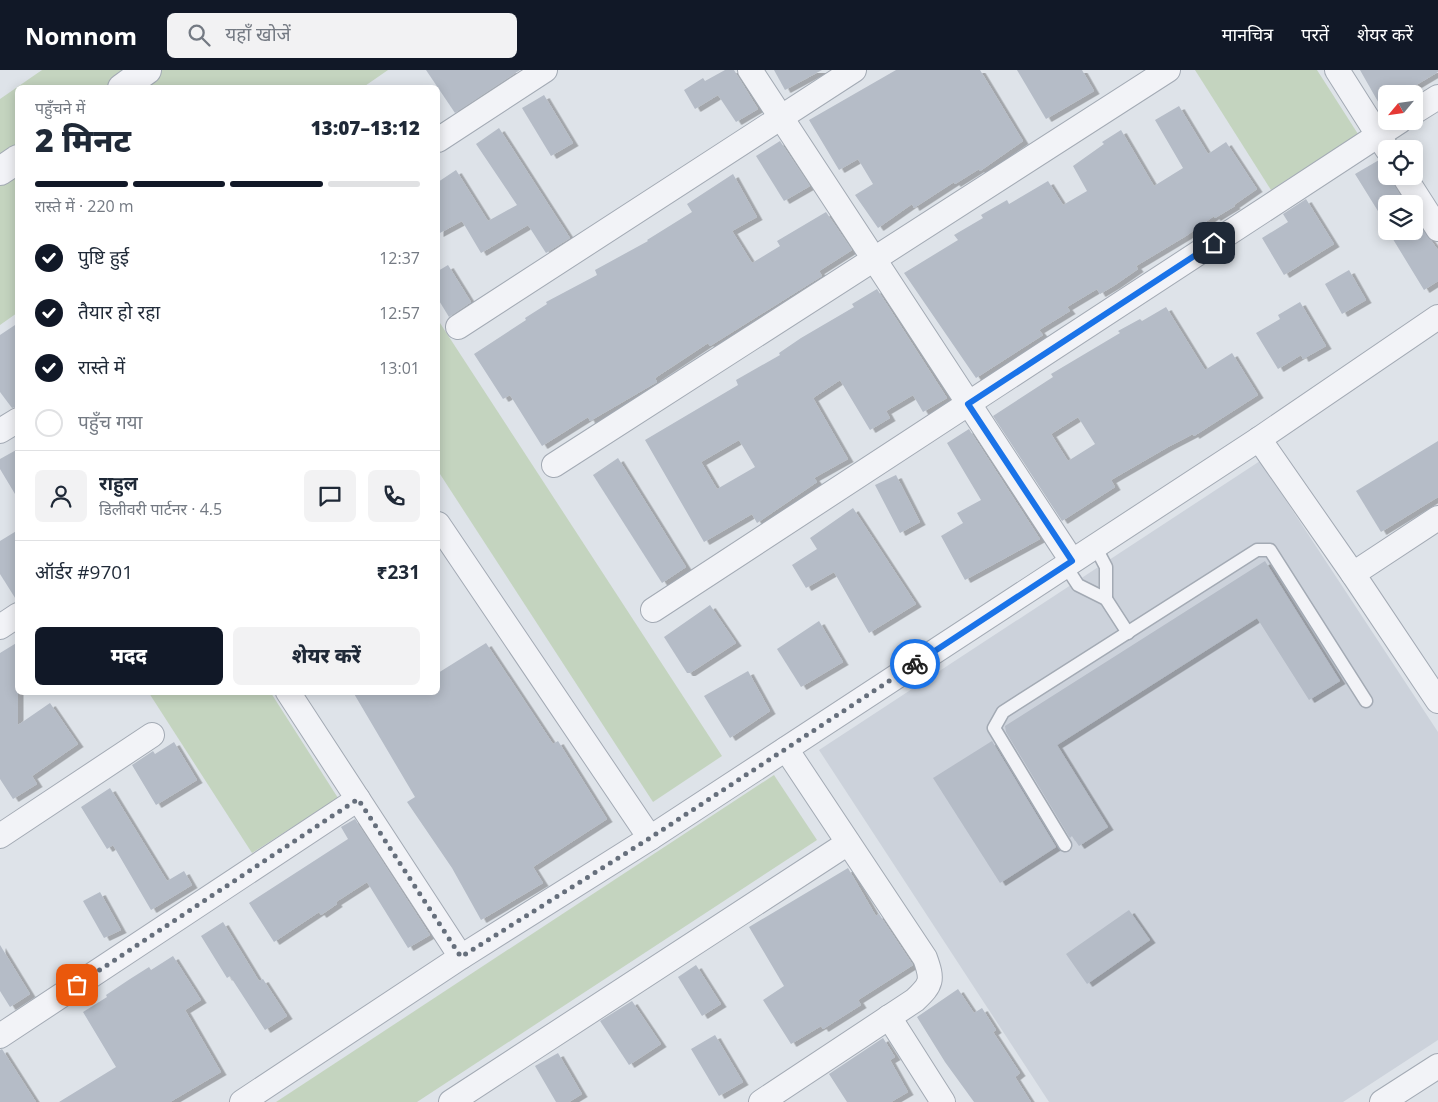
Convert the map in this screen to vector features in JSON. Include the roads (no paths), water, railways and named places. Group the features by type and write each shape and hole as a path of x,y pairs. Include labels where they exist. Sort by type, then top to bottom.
{"street":[{"path":"126,85 147,70"},
{"path":"440,139 546,70"},
{"path":"750,70 968,404 1068,563"},
{"path":"458,327 854,70"},
{"path":"554,465 1168,70"},
{"path":"1337,70 1382,140"},
{"path":"1423,106 1438,96"},
{"path":"1385,140 1393,130"},
{"path":"653,610 968,404 1378,145"},
{"path":"0,171 15,161"},
{"path":"1410,185 1438,229"},
{"path":"242,1102 461,957 650,838 1259,439 1438,317"},
{"path":"0,431 15,422"},
{"path":"1259,439 1438,701"},
{"path":"1353,574 1438,518"},
{"path":"440,527 650,838"},
{"path":"0,627 15,617"},
{"path":"290,695 461,957"},
{"path":"0,836 152,735"},
{"path":"762,1102 915,1000 929,987 931,975 925,958 786,749"},
{"path":"0,1036 358,799"},
{"path":"451,1102 848,843"},
{"path":"889,1017 943,1102"},
{"path":"1382,1102 1438,1066"}],"lane":[{"path":"1095,546 1106,567 1106,599"},
{"path":"1065,845 994,728 1003,712 1258,550 1270,550 1366,701"},
{"path":"1068,563 1078,585 1106,599 1128,633"}]}
